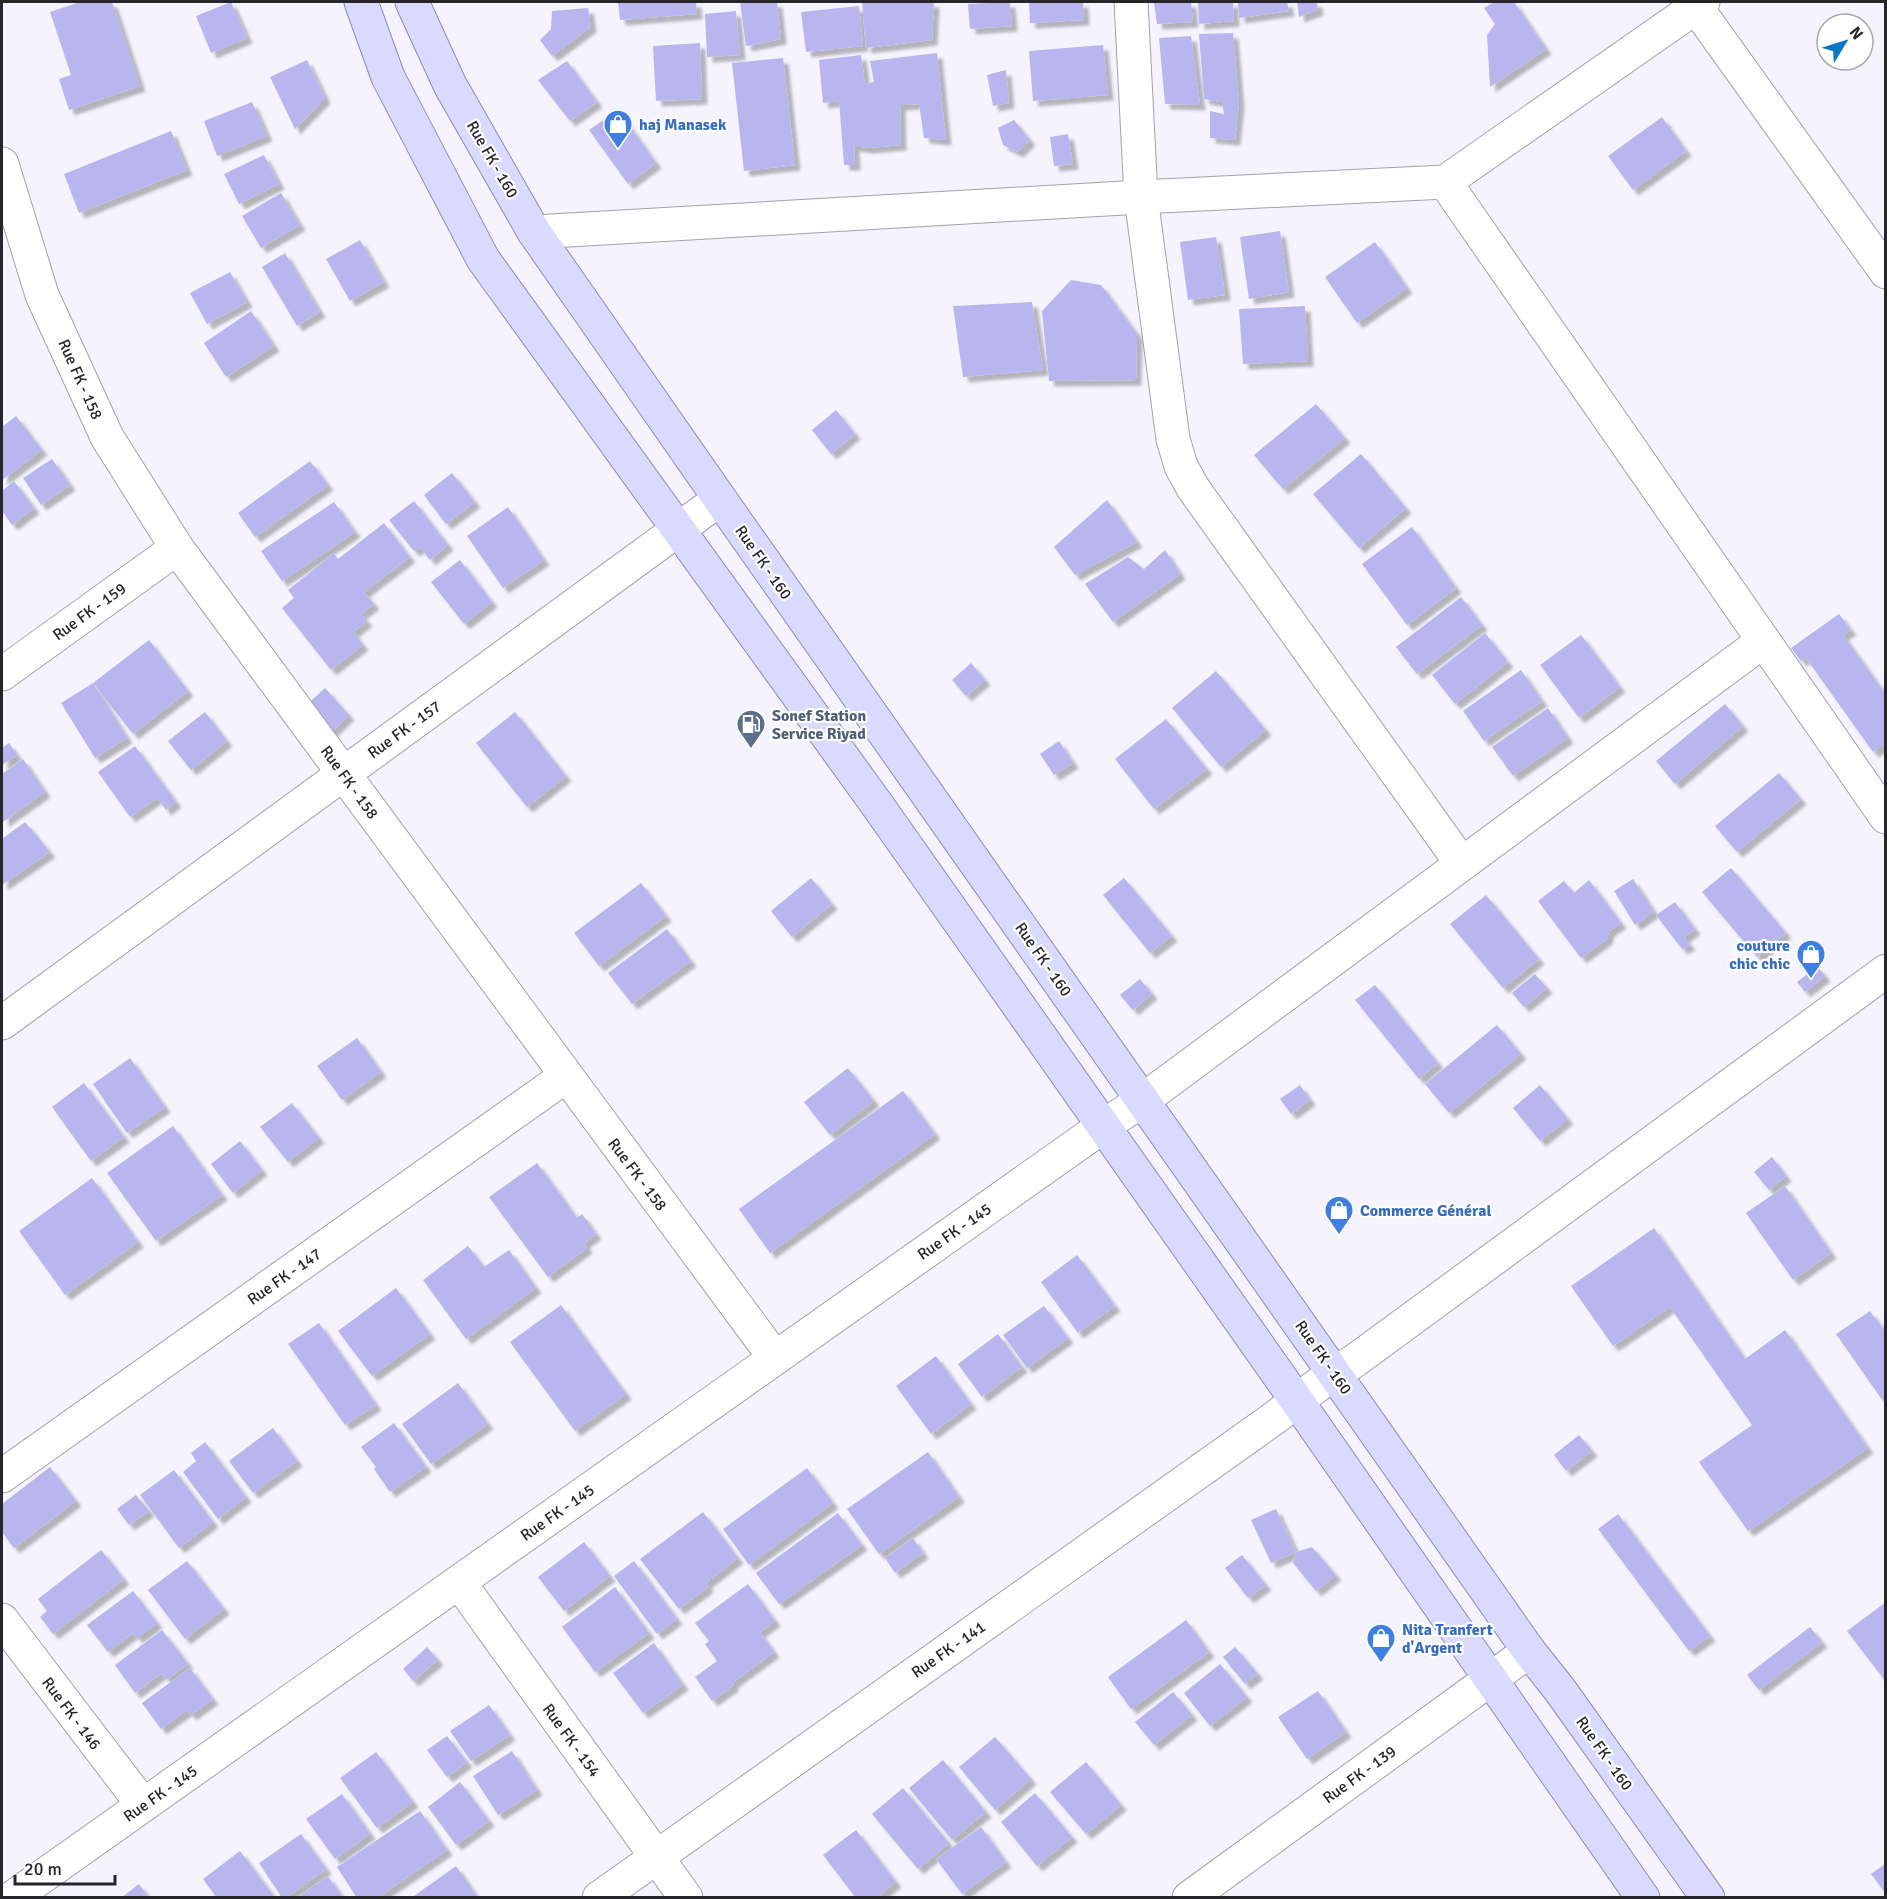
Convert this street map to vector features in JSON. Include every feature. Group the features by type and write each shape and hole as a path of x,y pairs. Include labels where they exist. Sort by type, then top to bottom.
{"main road":[{"path":"361,2 388,77 483,259 878,806 1643,1898"},
{"name":"Rue FK - 160","path":"412,2 450,86 534,232 1529,1651 1560,1690 1708,1898"}],"street":[{"path":"1131,2 1141,197 1173,439 1181,466 1193,488 1462,864"},
{"path":"534,232 1445,182 1700,4 1886,272"},
{"name":"Rue FK - 158","path":"2,164 42,295 107,437 177,548 775,1358"},
{"path":"1445,182 1762,642 1886,817"},
{"name":"Rue FK - 157","path":"2,1023 720,499"},
{"name":"Rue FK - 159","path":"2,674 177,548"},
{"name":"Rue FK - 145","path":"12,1898 1102,1126 1143,1100 1762,642"},
{"name":"Rue FK - 141","path":"599,1898 1335,1372 1372,1348 1886,971"},
{"name":"Rue FK - 147","path":"2,1476 566,1076"},
{"name":"Rue FK - 154","path":"459,1582 686,1898"},
{"name":"Rue FK - 146","path":"2,1620 143,1805"},
{"name":"Rue FK - 139","path":"1189,1898 1529,1651"}],"building":[{"path":"80,2 112,2 140,86 69,110 59,79 71,75 50,12"},
{"path":"231,2 247,38 211,53 196,16"},
{"path":"618,2 696,2 697,14 620,20"},
{"path":"740,2 777,2 781,39 746,46"},
{"path":"862,2 934,2 932,40 866,48"},
{"path":"1010,2 1012,26 970,29 968,4"},
{"path":"1029,2 1083,2 1084,20 1030,23"},
{"path":"1154,2 1191,2 1193,22 1157,24"},
{"path":"1198,2 1233,2 1234,21 1199,24"},
{"path":"1238,2 1287,2 1289,11 1239,18"},
{"path":"1297,2 1317,2 1318,10 1299,17"},
{"path":"1494,2 1514,2 1546,49 1490,87 1487,35 1495,24 1484,8"},
{"path":"859,6 863,46 806,52 801,12"},
{"path":"588,8 591,27 552,56 540,40 551,29 552,11"},
{"path":"736,11 740,55 707,57 705,14"},
{"path":"1233,33 1239,102 1235,140 1210,138 1210,111 1224,114 1222,102 1204,99 1199,34"},
{"path":"1191,36 1200,105 1165,104 1159,38"},
{"path":"700,43 702,99 656,101 653,46"},
{"path":"1103,45 1108,95 1033,101 1029,51"},
{"path":"937,53 946,140 924,138 919,104 900,105 901,145 868,148 854,146 855,165 844,165 839,101 823,103 819,60 861,55 865,84 874,82 870,61"},
{"path":"783,58 795,165 744,171 732,63"},
{"path":"307,60 325,98 295,129 270,77"},
{"path":"567,61 597,102 570,121 538,80"},
{"path":"1006,70 1009,103 993,106 987,75"},
{"path":"252,102 267,136 217,156 204,121"},
{"path":"618,110 656,163 628,184 589,130"},
{"path":"1662,117 1686,151 1633,190 1608,156"},
{"path":"1014,120 1030,140 1018,152 1003,145 998,128"},
{"path":"171,131 187,170 79,213 64,174"},
{"path":"1068,134 1073,164 1054,166 1050,137"},
{"path":"264,155 279,184 239,204 224,174"},
{"path":"281,193 300,225 261,248 242,216"},
{"path":"1280,231 1289,292 1249,299 1240,237"},
{"path":"1216,237 1225,295 1188,300 1180,242"},
{"path":"360,240 384,282 350,301 326,259"},
{"path":"1375,242 1407,288 1357,323 1325,277"},
{"path":"285,253 320,312 297,326 262,267"},
{"path":"230,272 247,302 207,324 190,293"},
{"path":"1071,280 1101,285 1137,334 1136,380 1049,381 1042,311"},
{"path":"1032,302 1043,370 963,377 953,306"},
{"path":"1305,306 1308,361 1243,364 1239,309"},
{"path":"251,311 274,346 226,377 204,343"},
{"path":"1316,404 1345,438 1283,489 1254,455"},
{"path":"836,410 855,434 831,454 812,430"},
{"path":"16,416 42,450 2,480 2,427"},
{"path":"1361,454 1406,508 1359,548 1313,494"},
{"path":"52,459 70,485 41,505 23,478"},
{"path":"310,461 328,485 255,537 238,513"},
{"path":"452,473 475,502 446,524 424,495"},
{"path":"14,481 34,508 12,525 2,511 2,491"},
{"path":"1107,500 1137,542 1075,575 1054,547"},
{"path":"414,501 448,545 430,560 420,547 414,551 389,520"},
{"path":"334,502 355,532 282,581 261,551"},
{"path":"508,507 544,560 503,588 467,536"},
{"path":"384,523 410,557 364,592 374,604 361,614 367,621 353,632 363,645 331,670 282,608 294,598 288,590 334,553 338,559"},
{"path":"1412,527 1456,588 1407,625 1362,564"},
{"path":"1165,550 1180,574 1113,622 1085,584 1128,557 1144,569"},
{"path":"460,560 492,602 464,624 431,582"},
{"path":"1461,597 1482,625 1417,674 1396,647"},
{"path":"1839,614 1851,630 1843,635 1886,695 1886,743 1873,752 1806,658 1801,661 1791,648"},
{"path":"1485,633 1508,662 1455,704 1432,675"},
{"path":"1581,635 1620,687 1579,718 1540,665"},
{"path":"149,640 188,691 133,734 93,683"},
{"path":"971,663 985,680 966,696 952,680"},
{"path":"1521,670 1542,701 1484,741 1463,711"},
{"path":"1216,671 1266,730 1221,767 1172,708"},
{"path":"93,683 127,738 95,758 61,703"},
{"path":"325,688 349,715 329,734 304,707"},
{"path":"1725,704 1743,726 1675,784 1656,761"},
{"path":"1548,708 1568,738 1513,776 1492,747"},
{"path":"205,712 227,741 191,770 168,741"},
{"path":"515,712 566,776 527,807 476,743"},
{"path":"1166,719 1207,769 1154,809 1115,759"},
{"path":"1059,741 1073,763 1054,775 1040,754"},
{"path":"9,743 17,755 2,765 2,748"},
{"path":"135,746 176,802 166,810 157,798 130,817 98,772"},
{"path":"23,759 45,792 3,822 2,774"},
{"path":"1779,773 1801,799 1737,852 1715,826"},
{"path":"25,822 50,852 2,885 2,839"},
{"path":"1731,868 1786,933 1757,957 1702,892"},
{"path":"811,878 832,904 792,937 771,911"},
{"path":"1124,878 1172,936 1150,953 1103,895"},
{"path":"1633,879 1654,912 1635,925 1614,891"},
{"path":"1589,880 1621,923 1609,931 1607,939 1581,958 1538,901 1564,881 1574,893"},
{"path":"641,883 666,916 599,966 574,933"},
{"path":"1486,895 1539,959 1503,988 1450,924"},
{"path":"1675,902 1695,929 1684,937 1690,945 1682,949 1656,915"},
{"path":"667,929 691,961 632,1004 608,973"},
{"name":"couture chic chic","path":"1817,966 1825,976 1805,992 1797,982"},
{"path":"1535,974 1547,988 1524,1007 1512,993"},
{"path":"1140,979 1152,994 1133,1010 1120,995"},
{"path":"1375,985 1438,1063 1419,1079 1355,1000"},
{"path":"1497,1025 1521,1054 1449,1113 1425,1084"},
{"path":"357,1038 381,1072 342,1100 317,1066"},
{"path":"130,1058 165,1107 127,1133 93,1084"},
{"path":"848,1068 874,1101 830,1135 804,1102"},
{"path":"84,1083 124,1137 91,1161 52,1107"},
{"path":"1300,1085 1310,1100 1291,1114 1280,1099"},
{"path":"1540,1085 1568,1119 1540,1141 1513,1108"},
{"path":"903,1091 935,1134 770,1253 739,1209"},
{"path":"292,1103 319,1138 288,1162 260,1127"},
{"path":"173,1126 222,1195 156,1241 107,1173"},
{"path":"240,1141 262,1170 233,1193 211,1164"},
{"path":"1772,1157 1786,1176 1769,1190 1754,1172"},
{"path":"537,1163 577,1218 582,1214 596,1234 584,1243 587,1248 548,1277 489,1197"},
{"path":"92,1178 138,1242 65,1295 19,1231"},
{"path":"1785,1186 1831,1253 1793,1280 1746,1213"},
{"path":"1654,1228 1745,1359 1785,1330 1868,1448 1748,1531 1699,1462 1752,1425 1670,1307 1613,1346 1571,1286"},
{"path":"468,1246 484,1267 509,1250 536,1288 466,1339 423,1280"},
{"path":"1077,1255 1115,1306 1078,1333 1041,1282"},
{"path":"396,1288 430,1334 372,1376 338,1331"},
{"path":"561,1305 626,1394 575,1431 510,1342"},
{"path":"1044,1306 1068,1338 1027,1368 1003,1335"},
{"path":"1870,1311 1886,1333 1886,1399 1883,1401 1836,1334"},
{"path":"319,1323 376,1405 345,1425 288,1344"},
{"path":"998,1334 1022,1367 982,1397 958,1364"},
{"path":"936,1356 971,1404 931,1434 896,1386"},
{"path":"458,1383 488,1424 431,1464 402,1424"},
{"path":"394,1423 426,1467 390,1492 361,1447"},
{"path":"273,1428 297,1461 253,1493 229,1461"},
{"path":"1579,1435 1592,1451 1566,1471 1554,1455"},
{"path":"205,1442 246,1497 218,1519 183,1472 196,1461 191,1453"},
{"path":"928,1452 959,1497 879,1554 847,1509"},
{"path":"50,1467 76,1501 14,1548 2,1532 2,1504"},
{"path":"807,1468 833,1503 749,1565 723,1529"},
{"path":"174,1470 213,1522 179,1548 140,1495"},
{"path":"136,1495 149,1511 129,1525 117,1509"},
{"path":"1276,1509 1296,1552 1271,1563 1251,1520"},
{"path":"703,1512 738,1558 706,1583 708,1587 679,1609 640,1559"},
{"path":"838,1513 862,1545 779,1604 756,1573"},
{"path":"1618,1514 1710,1636 1689,1651 1598,1529"},
{"path":"913,1538 923,1553 895,1573 885,1558"},
{"path":"584,1542 610,1576 564,1611 538,1577"},
{"path":"1312,1547 1336,1575 1316,1591 1293,1563 1296,1552"},
{"path":"101,1550 124,1579 53,1634 40,1617 47,1611 38,1599"},
{"path":"1242,1555 1266,1585 1248,1598 1225,1568"},
{"path":"187,1561 224,1609 185,1639 148,1590"},
{"path":"634,1561 677,1619 657,1634 614,1576"},
{"path":"748,1584 775,1621 760,1632 774,1652 712,1701 695,1677 717,1661 705,1644 709,1641 695,1623"},
{"path":"615,1587 649,1633 595,1672 562,1627"},
{"path":"133,1591 157,1623 137,1638 133,1633 108,1652 87,1625"},
{"path":"1886,1602 1886,1682 1847,1631"},
{"path":"1186,1620 1209,1652 1131,1709 1108,1677"},
{"path":"1810,1627 1822,1642 1759,1690 1747,1675"},
{"path":"162,1630 188,1664 166,1680 162,1673 135,1693 115,1665"},
{"path":"654,1643 683,1685 643,1713 613,1673"},
{"path":"427,1647 438,1660 413,1681 403,1669"},
{"path":"1235,1647 1258,1674 1245,1684 1223,1657"},
{"path":"1220,1664 1247,1697 1210,1726 1184,1693"},
{"path":"190,1668 213,1699 191,1715 187,1710 161,1729 142,1703"},
{"path":"1318,1691 1346,1732 1307,1759 1278,1717"},
{"path":"1173,1692 1192,1715 1154,1745 1135,1722"},
{"path":"489,1705 510,1735 471,1761 450,1731"},
{"path":"447,1736 467,1762 447,1777 427,1750"},
{"path":"995,1737 1031,1779 995,1810 959,1767"},
{"path":"512,1751 537,1790 498,1815 473,1776"},
{"path":"376,1752 413,1802 377,1828 340,1778"},
{"path":"943,1760 986,1812 952,1840 909,1788"},
{"path":"1086,1762 1121,1805 1086,1834 1050,1792"},
{"path":"460,1782 489,1821 456,1845 428,1807"},
{"path":"903,1788 949,1843 918,1869 872,1814"},
{"path":"1035,1793 1072,1837 1037,1866 1001,1822"},
{"path":"342,1794 370,1834 335,1859 306,1819"},
{"path":"420,1811 447,1850 377,1898 357,1898 337,1867"},
{"path":"981,1827 1006,1862 962,1894 936,1859"},
{"path":"856,1830 896,1882 876,1898 856,1898 823,1855"},
{"path":"301,1834 326,1869 286,1898 282,1898 259,1863"},
{"path":"240,1851 275,1898 217,1898 203,1879"},
{"path":"1886,1863 1886,1894 1871,1874"},
{"path":"456,1866 478,1898 415,1898 414,1896"},
{"path":"328,1876 343,1898 297,1898"},
{"path":"139,1884 149,1898 121,1898"}],"place":[{"name":"haj Manasek","path":"618,150"},
{"name":"Sonef Station Service Riyad","path":"751,750"},
{"name":"couture chic chic","path":"1811,980"},
{"name":"Commerce Général","path":"1339,1236"},
{"name":"Nita Tranfert d'Argent","path":"1381,1664"}]}
